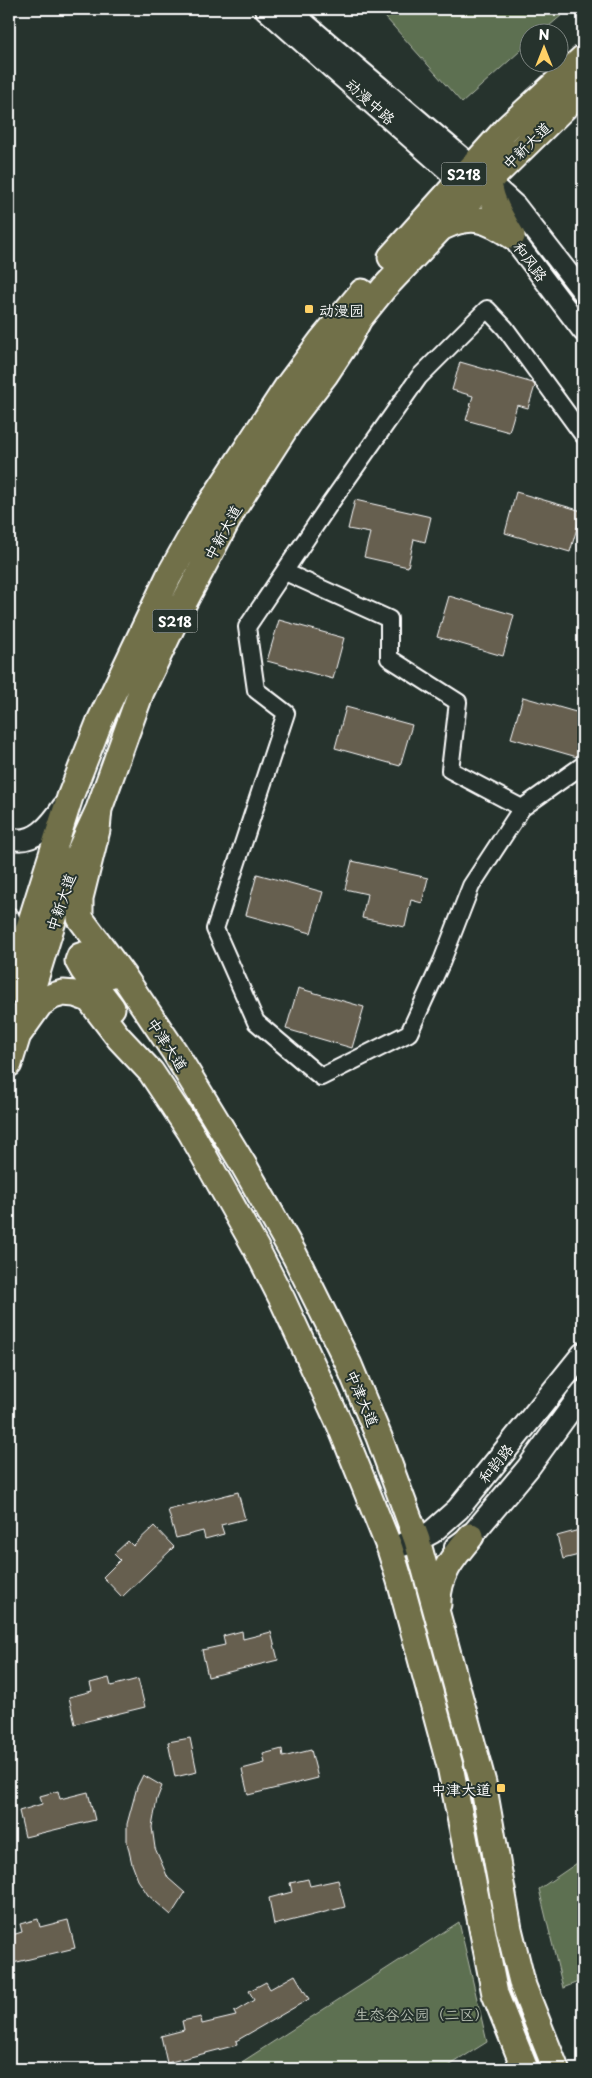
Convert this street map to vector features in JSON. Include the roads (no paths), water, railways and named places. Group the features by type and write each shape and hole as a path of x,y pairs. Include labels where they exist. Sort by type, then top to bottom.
{"main road":[{"name":"中新大道","path":"477,184 498,140 506,129 583,58"},
{"name":"中新大道","path":"9,991 70,797 99,722 169,576 204,512 287,387 322,340 431,225 524,146 583,90"},
{"path":"477,184 521,230"},
{"path":"431,225 475,218 521,230"},
{"name":"中新大道","path":"9,1064 64,885 99,809 141,692 180,610 234,508 292,418 325,375 359,319 431,225"},
{"name":"中津大道","path":"99,809 97,830 80,898 80,918 124,977 174,1051 243,1164 296,1256 352,1374 379,1437 417,1540 413,1631 450,1766 496,1994 525,2069"},
{"path":"151,1072 121,1020 83,970 78,961 80,956 84,954 96,959 144,1021 174,1051"},
{"name":"中津大道","path":"18,1035 40,1004 63,992 89,999 118,1038 151,1072 190,1131 256,1248 340,1424 390,1549 417,1573 438,1617 482,1783 509,1929 523,1986 556,2069"},
{"name":"和韵路","path":"390,1549 417,1540 432,1532 458,1509 583,1354"},
{"name":"和韵路","path":"417,1573 470,1536 528,1468 583,1392"},
{"path":"417,1573 458,1509"},
{"path":"438,1617 438,1599 443,1574 449,1562 470,1536"}],"street":[{"name":"动漫中路","path":"265,9 477,184"},
{"name":"动漫中路","path":"287,9 477,184"},
{"path":"521,230 510,178 514,163 524,146"},
{"name":"和风路","path":"521,230 583,292"},
{"name":"和风路","path":"521,230 583,331"},
{"path":"583,435 505,328 487,309 419,377 247,627 256,690 286,713 215,929 256,1022 321,1078 409,1033 442,961 470,886 522,808 583,765"},
{"path":"285,572 388,619 388,658 458,702 450,770 522,808"},
{"path":"9,838 15,840 25,839 42,832 51,824 70,797"},
{"path":"9,918 11,927 9,946"}],"place":[{"name":"动漫园","path":"309,309"},
{"name":"中津大道","path":"501,1788"}],"park label":[{"name":"生态谷公园（二区）","path":"422,2013"}]}
